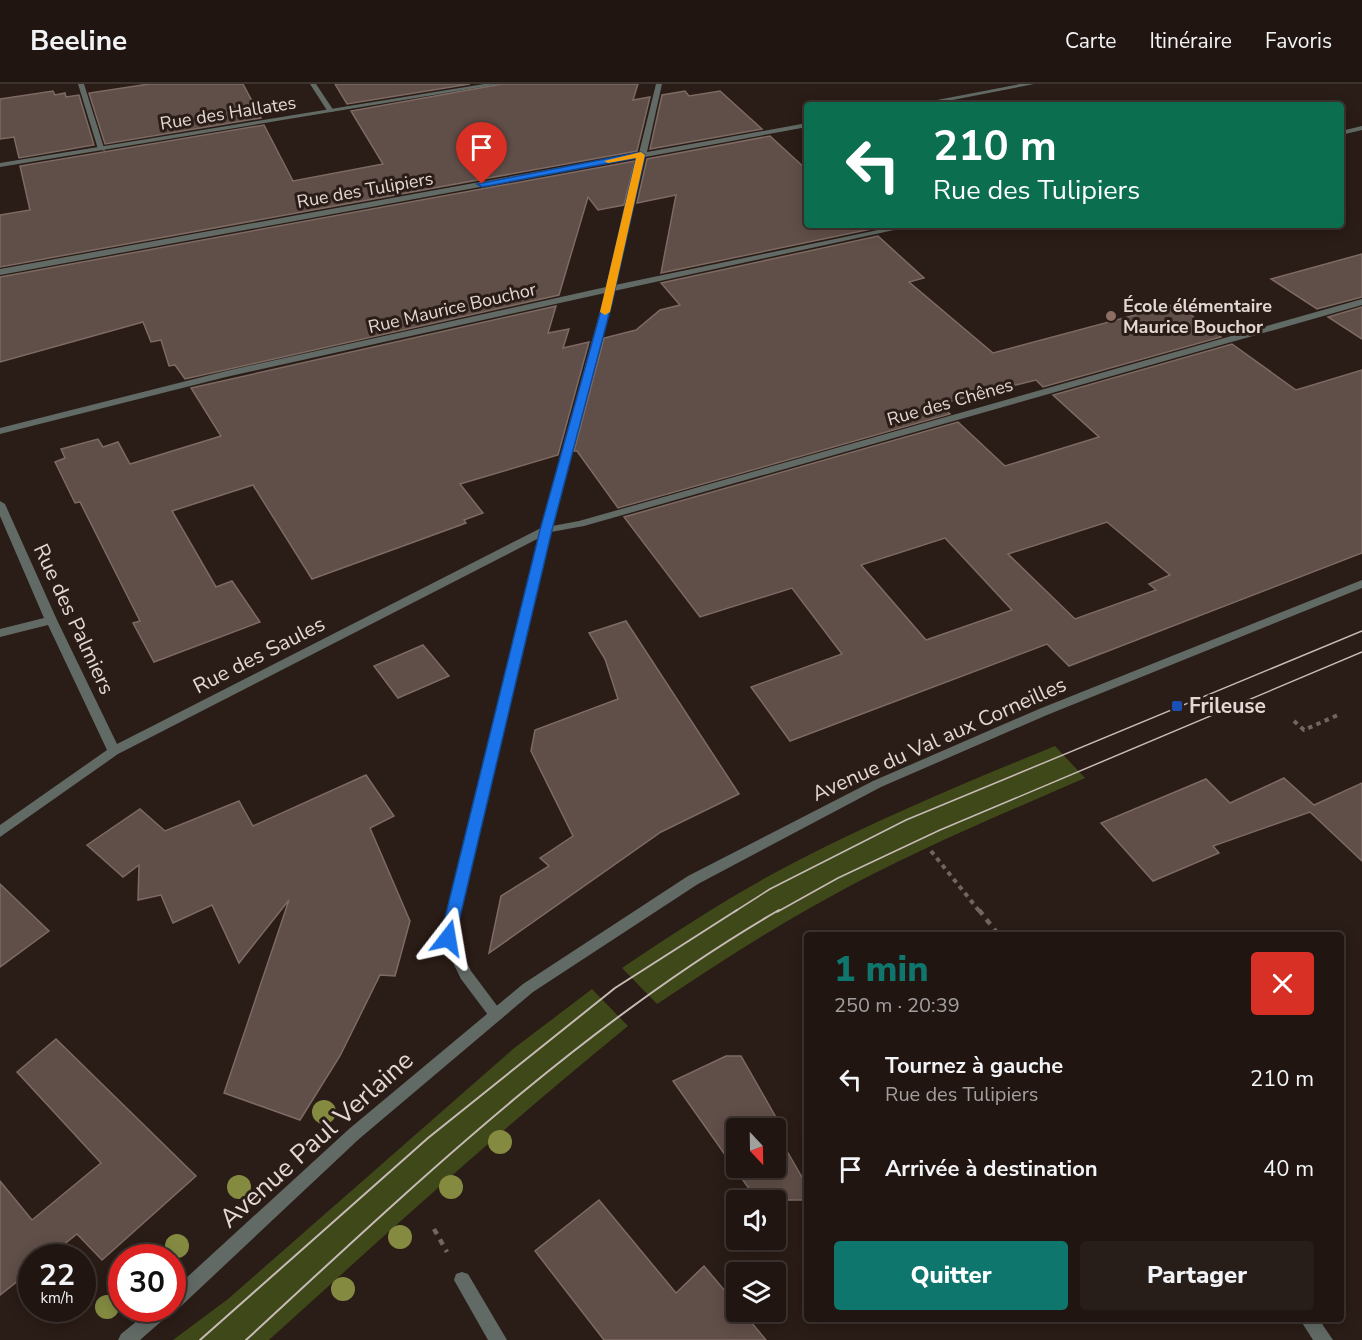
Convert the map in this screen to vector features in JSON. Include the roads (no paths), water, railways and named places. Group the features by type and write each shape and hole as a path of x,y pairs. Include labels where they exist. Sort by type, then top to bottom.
{"street":[{"path":"81,84 102,149"},
{"path":"313,84 330,111"},
{"name":"Rue des Hallates","path":"0,165 497,84"},
{"path":"496,1015 466,975 448,938 546,530 610,290 659,84"},
{"path":"931,102 1030,84"},
{"name":"Rue des Tulipiers","path":"0,272 804,125"},
{"path":"1344,132 1362,128"},
{"name":"Rue Maurice Bouchor","path":"0,431 96,405 899,228"},
{"name":"Rue des Chênes","path":"546,530 580,524 1362,302"},
{"name":"Rue des Palmiers","path":"0,504 51,620 114,751"},
{"name":"Rue des Saules","path":"0,832 114,751 546,530"},
{"name":"Avenue du Val aux Corneilles","path":"496,1015 528,987 693,880 877,784 1043,712 1362,584"},
{"path":"0,633 51,620"},
{"name":"Avenue Paul Verlaine","path":"186,1290 354,1134 496,1015"},
{"path":"462,1280 498,1340"},
{"path":"127,1340 149,1322"},
{"path":"1310,1322 1324,1340"}],"tram line":[{"path":"734,912 770,889 906,820 1362,631"},
{"path":"777,912 838,878 940,830 1362,652"},
{"path":"200,1340 428,1138 615,988 737,910"},
{"path":"246,1340 436,1167 567,1056 706,955 779,910"}],"place":[{"name":"École élémentaire Maurice Bouchor","path":"1111,316"},
{"name":"Frileuse","path":"1177,706"}]}
